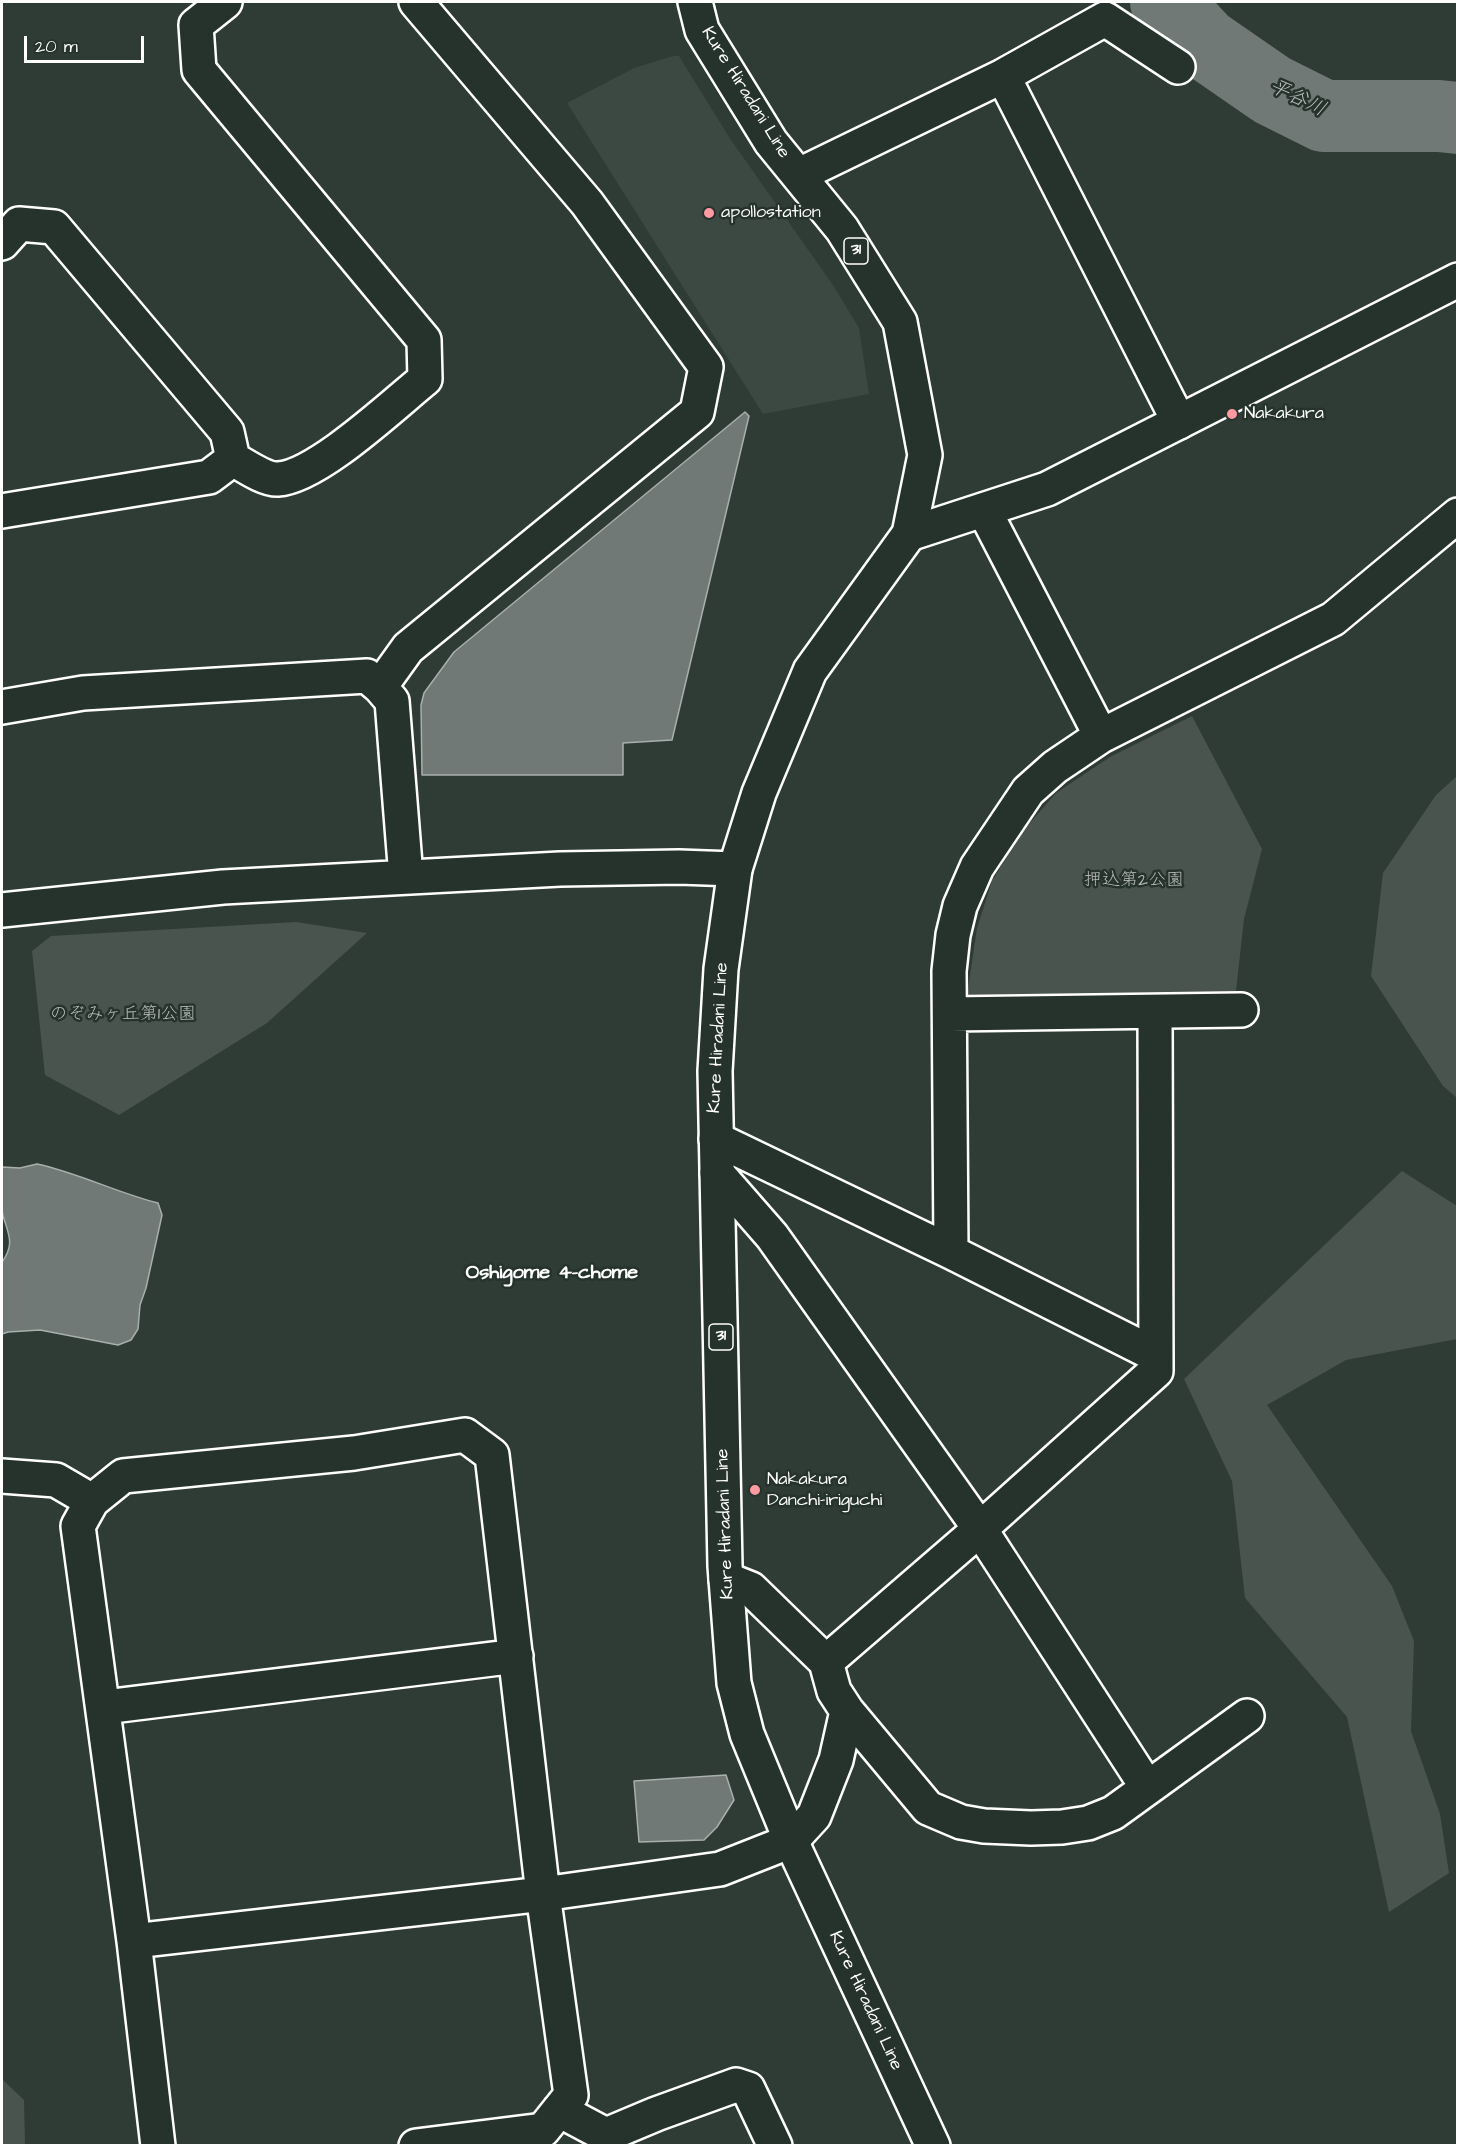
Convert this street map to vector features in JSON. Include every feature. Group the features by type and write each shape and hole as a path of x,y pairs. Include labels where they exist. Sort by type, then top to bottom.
{"street":[{"path":"2,243 19,224 54,227 227,432 233,459 276,480 294,476 341,449 425,379 424,340 199,70 196,25 225,2"},
{"path":"380,687 408,648 697,412 706,367 586,203 416,2"},
{"name":"Kure Hiradani Line","path":"695,2 702,30 771,142 842,229 900,322 925,455 909,534 810,671 759,793 735,869 721,969 715,1071 726,1579 734,1683 747,1734 791,1841 933,2145"},
{"path":"799,176 1003,76 1105,19 1178,67"},
{"path":"1003,76 1179,422"},
{"path":"909,534 1047,489 1458,280"},
{"path":"2,510 209,477 233,459"},
{"path":"984,510 1101,736"},
{"path":"951,1252 949,971 953,935 960,906 977,867 1028,791 1055,767 1101,736 1333,619 1458,515"},
{"path":"2,707 83,693 366,676 392,701 406,877"},
{"path":"2,910 223,887 560,869 679,867 735,869"},
{"path":"950,1014 1241,1010"},
{"path":"826,1662 980,1529 1156,1371 1155,1012"},
{"path":"716,1139 951,1252 1156,1355"},
{"path":"717,1173 772,1236 980,1529 1147,1787"},
{"path":"158,2145 104,1707 78,1526 92,1501 123,1476 354,1453 465,1435 492,1455 543,1894 571,2095 543,2130 416,2145"},
{"path":"2,1476 56,1480 92,1501"},
{"path":"726,1579 751,1589 826,1662 834,1691 847,1711 928,1808 961,1822 984,1826 1031,1828 1088,1823 1113,1812 1247,1716"},
{"path":"104,1707 516,1656"},
{"path":"134,1941 543,1894 720,1869 791,1841 814,1816 836,1760 847,1711"},
{"path":"559,2110 606,2135 736,2085 748,2089 775,2145"}],"shaded area":[{"name":"apollostation","path":"679,56 729,137 835,288 859,328 869,394 763,414 567,103 634,68"},
{"path":"745,412 749,416 672,740 623,743 623,775 422,775 421,705 424,693 454,652"},
{"path":"37,1164 68,1172 158,1203 162,1215 140,1305 138,1329 131,1340 118,1345 40,1330 2,1334 2,1262 10,1242 1,1206 2,1167 20,1168"},
{"path":"726,1775 734,1800 717,1827 704,1840 639,1842 634,1781"}],"green space":[{"name":"押込第2公園","path":"1192,716 1262,849 1244,919 1235,1000 966,1002 977,928 992,881 1022,832 1056,793 1110,757"},
{"path":"1457,776 1457,1098 1443,1086 1371,976 1383,873 1436,795"},
{"name":"のぞみヶ丘第1公園","path":"296,922 367,933 267,1023 119,1115 45,1075 32,951 51,936"},
{"path":"1402,1171 1457,1206 1457,1339 1346,1360 1267,1405 1392,1586 1414,1641 1411,1731 1440,1814 1449,1873 1389,1912 1347,1717 1245,1598 1232,1481 1184,1379"},
{"path":"2,2079 24,2100 25,2145 2,2145"}],"waterway":[{"name":"平谷川","path":"1166,2 1204,43 1272,90 1324,116 1458,118"}],"place":[{"name":"apollostation","path":"709,213"},
{"name":"Nakakura","path":"1232,414"},
{"name":"Nakakura Danchi-iriguchi","path":"755,1490"}],"district":[{"name":"Oshigome 4-chome","path":"552,1274"}]}
